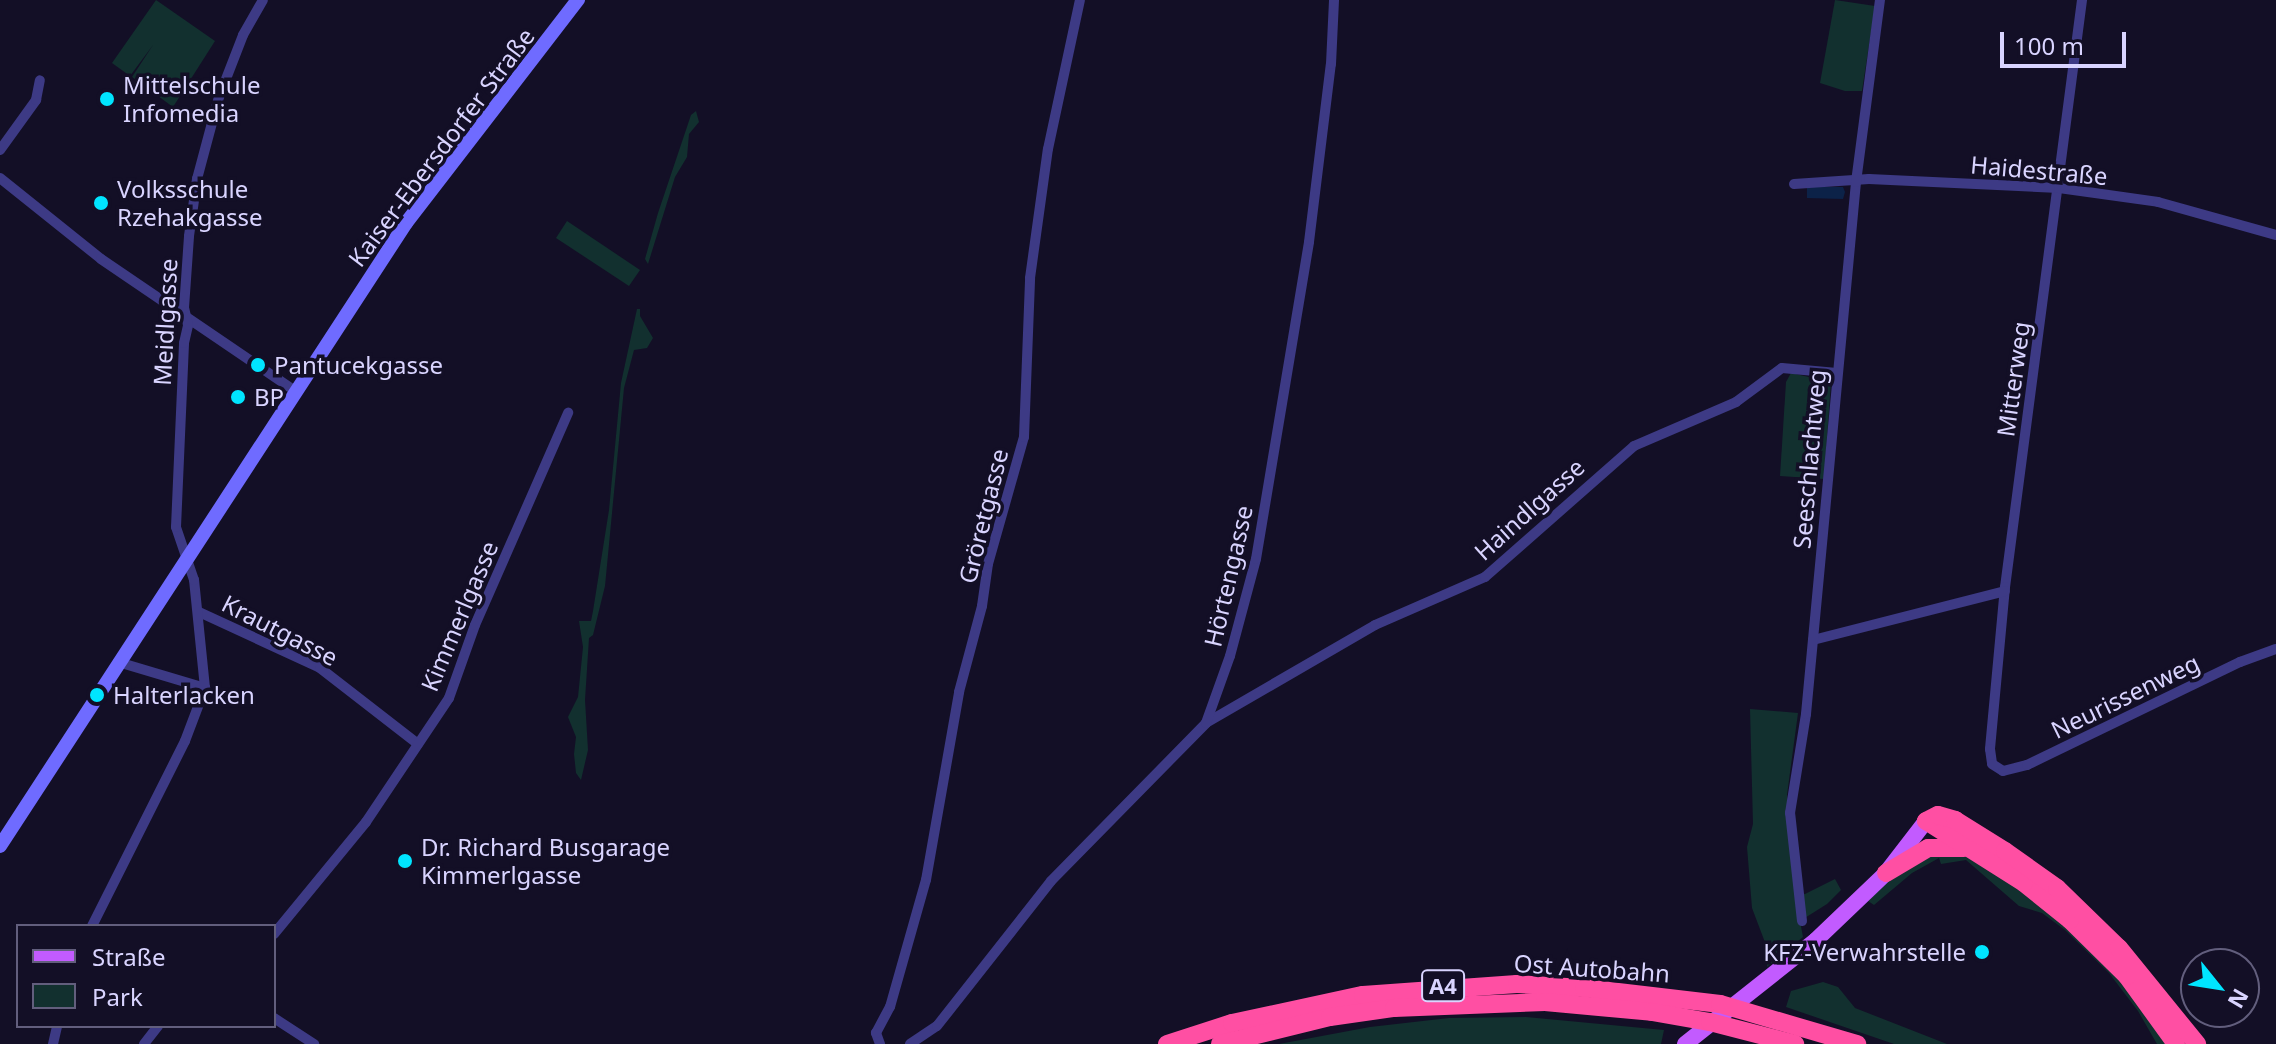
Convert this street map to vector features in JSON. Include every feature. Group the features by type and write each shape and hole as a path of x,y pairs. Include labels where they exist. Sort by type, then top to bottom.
{"highway":[{"path":"1926,821 1938,815 1955,820 2057,888 2119,948 2197,1044"},
{"path":"1926,821 2024,883 2088,937 2155,1011 2176,1044"},
{"path":"1886,873 1928,848 1948,845 1970,849"},
{"name":"Ost Autobahn","path":"1324,1010 1444,986 1517,984 1720,1004 1857,1044"},
{"name":"Ost Autobahn","path":"1324,1010 1545,1002 1652,1012 1749,1031 1795,1044"},
{"name":"A4","path":"1167,1044 1232,1023 1324,1010"},
{"name":"A4","path":"1220,1044 1324,1010"}],"main road":[{"name":"Kaiser-Ebersdorfer Straße","path":"0,846 406,223 578,0"},
{"path":"1685,1044 1816,940 1886,873 1926,821"}],"street":[{"name":"Meidlgasse","path":"205,688 194,580 176,527 189,236 204,150 224,82 263,0"},
{"name":"Gröretgasse","path":"871,1044 878,1038 890,1007 926,880 959,692 1005,497 1024,437 1030,278 1048,149 1080,0"},
{"name":"Hörtengasse","path":"910,1044 937,1026 1051,881 1206,723 1230,656 1256,559 1309,242 1331,64 1334,0"},
{"name":"Seeschlachtweg","path":"1802,921 1790,813 1806,714 1856,182 1880,0"},
{"name":"Mitterweg","path":"1992,764 1990,749 2005,591 2082,0"},
{"path":"0,150 36,100 40,80"},
{"path":"0,178 68,235 295,391"},
{"name":"Haidestraße","path":"1794,184 1856,182 2059,188 2158,202 2276,235"},
{"name":"Haindlgasse","path":"1206,723 1375,625 1485,577 1634,446 1736,402 1782,368 1837,373"},
{"name":"Kimmerlgasse","path":"276,932 366,822 449,698 475,625 568,413"},
{"path":"1813,640 2005,591"},
{"name":"Krautgasse","path":"199,612 320,668 418,744"},
{"name":"Neurissenweg","path":"1992,764 2003,771 2027,765 2240,662 2276,649"},
{"path":"93,924 185,741 205,688 118,662"},
{"path":"276,1019 314,1044"},
{"path":"144,1044 156,1028"}],"green space":[{"path":"156,0 215,41 173,107 132,77 153,45 130,76 112,63"},
{"path":"1835,0 1875,6 1862,91 1845,91 1820,83"},
{"path":"696,111 699,122 689,134 687,157 675,177 648,264 645,259 658,213 691,115"},
{"path":"567,221 640,270 629,286 556,238"},
{"path":"637,309 640,309 640,316 653,338 647,348 634,350 624,388 605,586 593,635 589,638 585,700 588,750 581,780 576,773 576,737 568,717 578,697 583,647 579,621 591,621 593,611 609,510 621,383"},
{"path":"1791,373 1831,382 1824,479 1780,476 1786,382"},
{"path":"1750,709 1798,713 1787,795 1796,894 1805,894 1835,879 1841,890 1827,904 1800,921 1803,937 1767,967 1766,945 1752,908 1747,847 1753,824"},
{"path":"1953,850 2012,880 2118,974 2170,1044 2157,1044 2138,1011 2109,973 2065,930 2042,913 2019,906 1966,860 1941,864 1939,858 1912,873 1874,905 1868,901 1903,867 1921,856"},
{"path":"1823,982 1838,987 1855,1008 1947,1044 1894,1044 1786,1007 1791,991"},
{"path":"1526,1017 1664,1030 1661,1044 1279,1044 1370,1027 1449,1018"}],"water":[{"path":"1807,187 1843,187 1845,192 1843,199 1807,198"}],"place":[{"name":"Mittelschule Infomedia","path":"107,99"},
{"name":"Volksschule Rzehakgasse","path":"101,203"},
{"name":"Pantucekgasse","path":"258,365"},
{"name":"BP","path":"238,397"},
{"name":"Halterlacken","path":"97,695"},
{"name":"Dr. Richard Busgarage Kimmerlgasse","path":"405,861"},
{"name":"KFZ-Verwahrstelle","path":"1982,952"}]}
